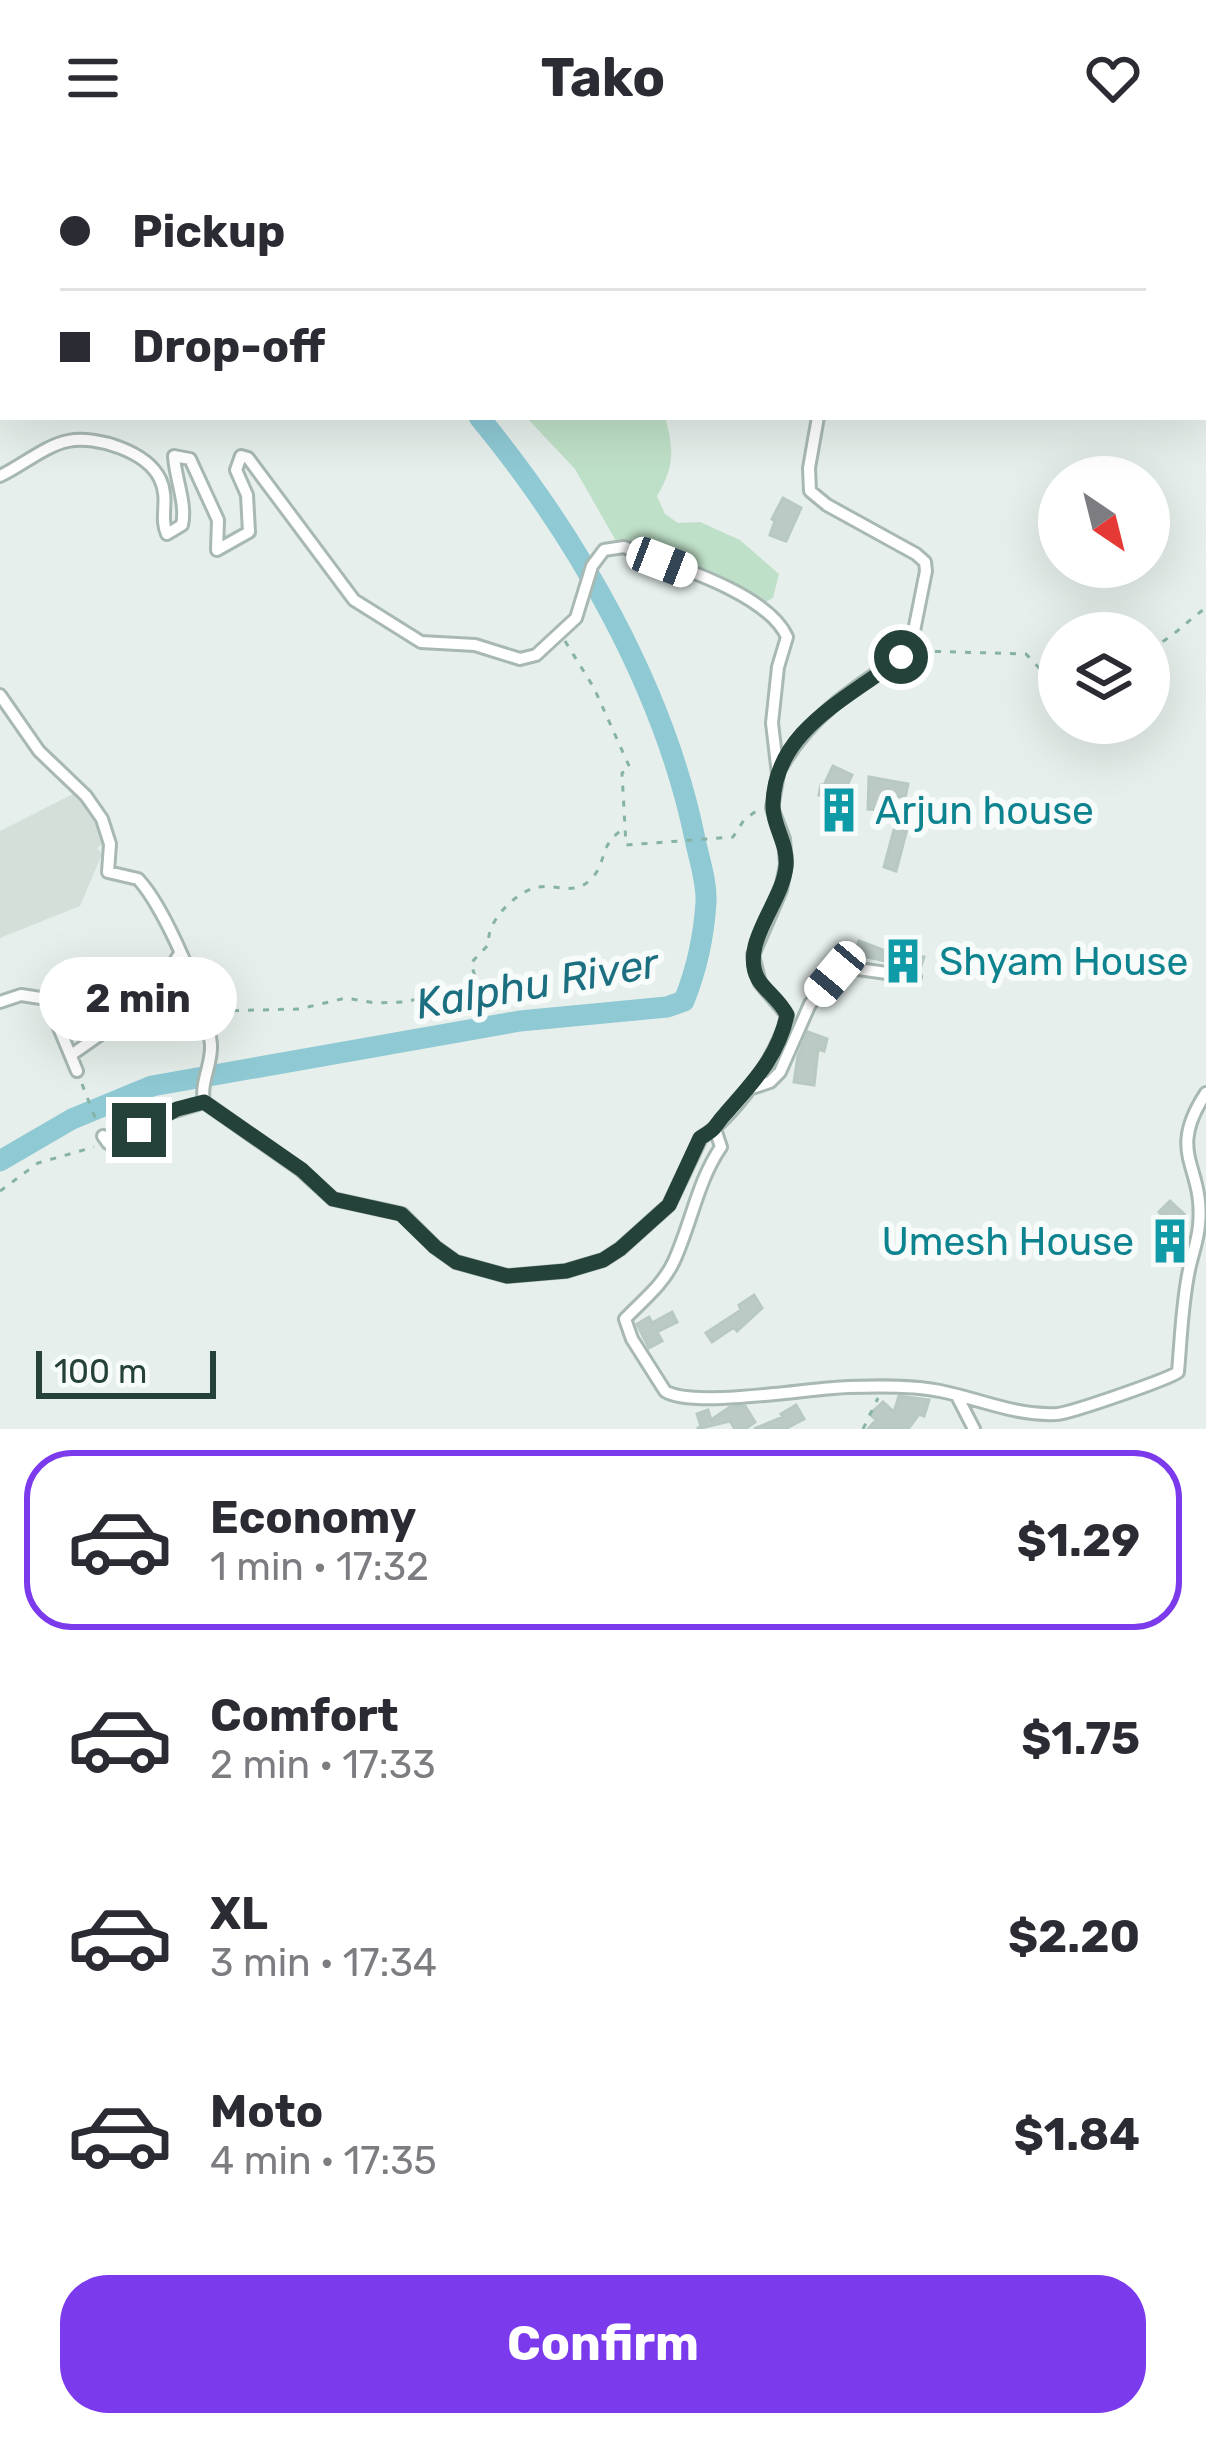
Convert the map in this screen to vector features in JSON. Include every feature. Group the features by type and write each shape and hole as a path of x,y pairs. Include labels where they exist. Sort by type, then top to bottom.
{"street":[{"path":"778,774 800,734 910,651 925,583 925,562 827,505 810,490 818,420"},
{"path":"0,476 68,441 136,453 153,467 167,497 163,523 167,534 182,525 185,514 175,475 174,456 181,455 190,459 218,520 217,550 249,532 247,495 236,470 241,456 256,466 290,519 354,600 421,642 475,645 520,659 536,655 576,618 592,566 604,550 624,547 701,577 776,617 787,638 772,711 778,774 772,808 784,839 786,864 781,890 753,955 760,983 787,1015 781,1037 752,1088 728,1110 716,1132 700,1138 669,1205 620,1249 603,1260 566,1271 507,1276 456,1262 401,1214 333,1199 302,1170 204,1102 202,1087 211,1043 204,1012 179,955 143,884 108,872 110,844 97,811 39,751 0,694"},
{"path":"71,1055 98,1037 121,1011 152,998 179,955"},
{"path":"752,1088 770,1082 780,1072 810,1004 844,967 915,977"},
{"path":"0,1002 21,995 46,999 76,1071"},
{"path":"716,1132 723,1142 707,1168 675,1259 655,1290 625,1318 650,1369 672,1396 694,1399 850,1387 928,1389 1030,1414 1063,1414 1178,1372 1199,1224 1198,1194 1185,1143 1191,1117 1206,1093"},
{"path":"103,1136 108,1143 117,1143 171,1112 204,1102"},
{"path":"957,1396 974,1429"}],"path":[{"path":"1170,641 1206,608"},
{"path":"561,634 593,688 630,768 622,773 626,845 728,838 737,835 744,820 759,809 772,808"},
{"path":"910,651 1026,654 1038,667"},
{"path":"204,1012 299,1009 346,998 404,1001 470,987 476,980 470,963 489,944 487,934 493,923 514,900 540,886 566,890 581,886 593,878 609,838 626,827"},
{"path":"0,1191 38,1163 96,1146 103,1136 76,1071"},
{"path":"863,1429 884,1389"}],"shaded area":[{"path":"73,794 83,796 104,834 97,848 102,854 80,906 0,938 0,831"}],"green space":[{"path":"529,420 666,420 671,457 657,496 665,514 678,523 700,522 740,540 779,574 773,598 765,602 701,573 677,581 624,555 575,469"}],"building":[{"path":"783,498 801,508 786,541 770,535"},
{"path":"833,766 852,775 841,798 819,795"},
{"path":"869,777 908,784 905,798 884,793 882,810 868,809"},
{"path":"895,826 907,829 896,871 884,867"},
{"path":"859,941 899,956 901,952 924,957 920,969 854,954"},
{"path":"808,1032 827,1039 824,1051 818,1049 814,1085 794,1082"},
{"path":"1170,1201 1184,1214 1168,1231 1182,1236 1176,1252 1158,1246 1167,1220 1159,1212"},
{"path":"754,1295 762,1308 737,1331 734,1327 712,1342 706,1333 741,1310 739,1305"},
{"path":"672,1312 677,1322 657,1332 662,1341 649,1348 637,1324 649,1317 652,1323"},
{"path":"899,1396 929,1400 924,1416 919,1414 908,1429 868,1429 876,1420 870,1414 883,1402 894,1412"},
{"path":"796,1405 804,1419 785,1429 754,1429 783,1417"},
{"path":"745,1406 755,1422 745,1429 735,1429 730,1421 697,1429 701,1426 697,1414 708,1410 711,1420 730,1407"}],"waterway":[{"name":"Kalphu River","path":"0,1161 72,1119 152,1086 520,1021 667,1007 684,1001 699,953 706,894 681,782 662,726 639,670 582,563 481,420"}],"place":[{"name":"Arjun house","path":"839,810"},
{"name":"Shyam House","path":"903,961"},
{"name":"Umesh House","path":"1170,1241"}],"route":[{"path":"139,1130 177,1109 204,1102 302,1170 333,1199 401,1214 456,1262 507,1276 566,1271 603,1260 669,1205 700,1138 716,1132 718,1122 752,1088 781,1037 787,1015 760,983 753,955 781,890 786,864 784,839 772,808 778,774 800,734 901,657"}]}
